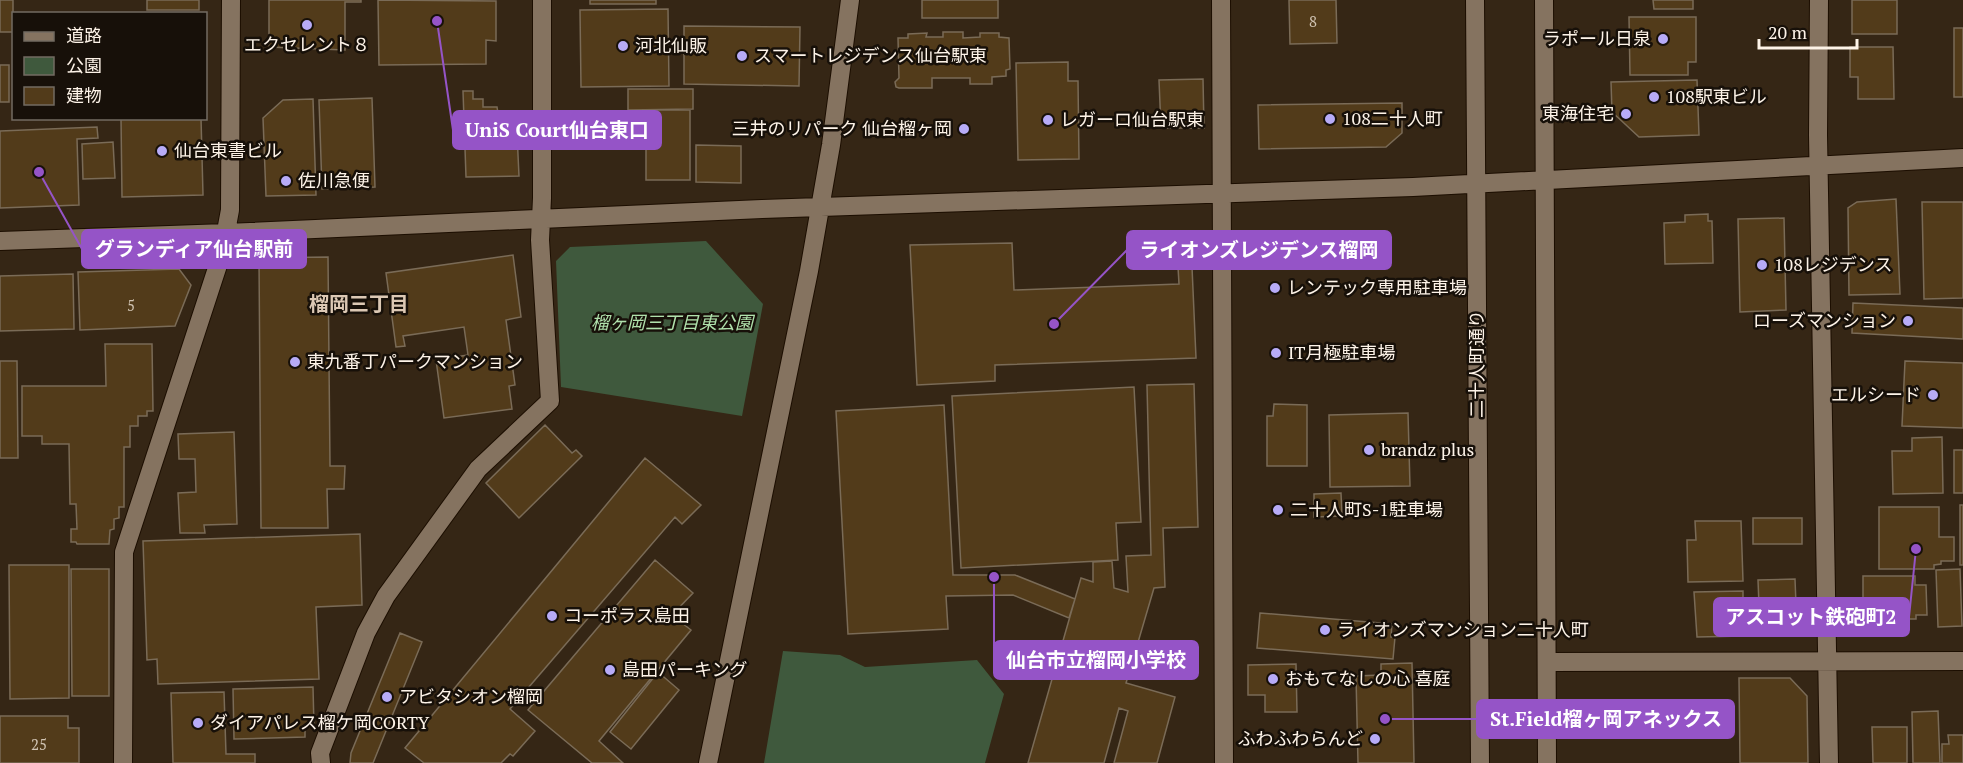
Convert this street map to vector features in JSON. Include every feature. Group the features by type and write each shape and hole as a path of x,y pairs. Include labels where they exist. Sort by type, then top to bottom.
{"street":[{"path":"123,763 124,552 215,277 226,234 230,210 231,0"},
{"path":"321,763 320,753 366,633 386,596 478,469 550,400 540,240 542,0"},
{"path":"708,763 809,271 831,145 850,0"},
{"path":"1221,0 1224,763"},
{"name":"二十人町通り","path":"1475,0 1480,763"},
{"path":"1544,0 1547,763"},
{"path":"1819,0 1819,165 1829,763"},
{"path":"0,241 226,234 820,207 1476,184 1963,158"},
{"path":"1547,662 1963,661"}],"green space":[{"name":"榴ヶ岡三丁目東公園","path":"706,241 763,304 742,416 561,387 556,261 570,247"},
{"path":"783,651 840,655 865,667 977,660 1004,694 985,763 764,763"}],"building":[{"path":"0,0 13,0 12,32 0,32"},
{"path":"147,0 199,0 199,10 147,10"},
{"name":"エクセレント８","path":"269,0 361,0 361,2 345,2 345,50 269,47"},
{"path":"378,0 496,1 496,41 486,40 486,64 379,65"},
{"path":"590,0 656,0 656,4 590,4"},
{"path":"922,0 998,0 998,18 922,18"},
{"path":"1289,0 1336,0 1337,43 1290,44"},
{"path":"1653,0 1693,0 1693,9 1654,9"},
{"path":"1852,0 1897,0 1897,34 1852,34"},
{"path":"668,9 669,86 581,87 580,10"},
{"name":"ラポール日泉","path":"1629,17 1696,17 1696,62 1688,62 1688,75 1630,75"},
{"name":"スマートレジデンス仙台駅東","path":"684,26 800,27 799,86 684,84"},
{"path":"1954,28 1963,28 1963,97 1954,97"},
{"path":"943,32 963,32 963,38 980,37 980,33 999,33 999,37 1009,38 1010,69 1006,70 1006,76 992,77 992,84 970,84 970,78 932,78 932,88 896,87 895,82 899,78 898,38 908,38 908,34 927,33 926,37 943,37"},
{"path":"1850,47 1893,47 1894,99 1858,99 1858,77 1850,77"},
{"name":"レガーロ仙台駅東","path":"1068,62 1068,81 1078,81 1079,159 1018,160 1016,63"},
{"path":"0,65 9,65 9,102 0,102"},
{"path":"1203,79 1204,128 1161,128 1159,80"},
{"name":"108駅東ビル","path":"1697,80 1699,135 1639,137 1612,112 1611,82"},
{"path":"628,89 693,89 693,109 628,110"},
{"path":"463,91 473,91 473,99 483,99 483,107 497,107 498,113 516,112 519,176 466,177"},
{"path":"372,98 375,187 322,189 319,100"},
{"path":"313,99 316,195 266,196 263,118 283,100"},
{"name":"108二十人町","path":"1402,103 1402,133 1386,147 1259,149 1258,105"},
{"path":"646,110 690,110 690,180 646,180"},
{"name":"仙台東書ビル","path":"121,120 201,120 203,195 122,197"},
{"path":"97,127 98,138 77,139 79,205 0,208 0,131"},
{"path":"113,142 115,178 83,179 82,144"},
{"path":"696,145 741,146 741,183 696,182"},
{"path":"1896,199 1900,294 1849,295 1848,208 1857,202"},
{"path":"1922,202 1963,202 1963,298 1924,299"},
{"path":"1708,214 1708,221 1712,221 1713,263 1665,264 1664,223 1685,222 1685,215"},
{"name":"108レジデンス","path":"1784,218 1786,310 1740,312 1738,219"},
{"path":"1012,243 1014,290 1179,284 1178,267 1192,267 1196,358 995,365 995,381 917,385 910,245"},
{"path":"513,255 521,317 506,320 515,385 509,386 512,409 444,418 436,360 468,355 464,327 403,336 405,346 396,347 386,273"},
{"name":"東九番丁パークマンション","path":"328,257 330,466 345,466 344,489 327,489 328,528 261,528 259,258"},
{"path":"179,269 191,285 175,326 80,330 78,272"},
{"path":"73,274 74,329 0,331 0,276"},
{"name":"ローズマンション","path":"1853,303 1963,308 1963,339 1852,333"},
{"path":"105,344 152,344 153,411 147,411 147,416 138,416 138,426 130,426 130,447 124,447 124,507 119,507 119,518 114,519 114,529 110,530 109,544 77,544 71,542 71,529 77,529 76,504 70,504 69,444 42,444 42,436 22,436 22,386 106,386"},
{"path":"0,361 17,361 18,458 0,458"},
{"name":"エルシード","path":"1905,361 1963,363 1963,428 1902,426"},
{"path":"1194,384 1198,527 1163,528 1165,587 1154,588 1126,683 1175,697 1157,763 1114,763 1128,711 1119,708 1104,763 1028,763 1081,578 1093,582 1093,562 1112,561 1114,588 1128,592 1126,556 1151,555 1147,385"},
{"path":"1134,387 1141,522 1116,523 1118,560 961,568 952,396"},
{"path":"1274,404 1307,405 1307,466 1267,466 1267,416 1273,416"},
{"path":"944,405 953,575 1015,575 1075,599 1069,618 1013,595 946,596 948,629 848,634 836,411"},
{"name":"brandz plus","path":"1408,413 1410,486 1330,487 1329,415"},
{"path":"545,425 572,453 576,450 582,456 519,518 486,483"},
{"path":"234,432 237,524 204,525 205,533 180,533 178,493 196,492 195,459 179,459 178,434"},
{"path":"1942,437 1943,493 1893,494 1892,451 1912,451 1912,438"},
{"path":"1954,450 1963,450 1963,493 1954,493"},
{"name":"コーポラス島田","path":"645,458 701,505 682,524 675,517 510,709 535,731 513,756 510,754 501,763 424,763 405,748"},
{"path":"1341,493 1342,516 1314,517 1314,494"},
{"path":"1960,505 1963,505 1963,565 1960,565"},
{"path":"1879,507 1939,507 1939,537 1954,537 1954,561 1941,561 1941,564 1934,565 1934,569 1879,569"},
{"path":"1753,518 1802,518 1802,544 1753,544"},
{"path":"1695,521 1741,521 1743,581 1688,582 1687,540 1696,540"},
{"path":"360,534 362,605 316,607 319,679 158,684 157,659 147,660 143,541"},
{"name":"島田パーキング","path":"655,560 693,593 672,615 691,630 599,741 623,763 592,763 528,710"},
{"path":"9,565 69,565 69,698 10,699"},
{"path":"71,569 109,569 109,696 72,696"},
{"path":"1960,569 1962,626 1938,627 1936,570"},
{"path":"1863,576 1915,576 1915,585 1926,585 1927,615 1916,615 1916,619 1863,619"},
{"path":"1795,579 1797,630 1760,631 1758,580"},
{"path":"1743,591 1743,636 1697,637 1694,592"},
{"name":"ライオンズマンション二十人町","path":"1260,613 1392,624 1391,637 1395,637 1393,659 1257,648"},
{"name":"アビタシオン榴岡","path":"400,633 422,642 373,763 350,763 351,753"},
{"path":"1412,663 1414,763 1358,763 1356,676 1381,675 1381,664"},
{"path":"1296,664 1297,712 1265,712 1265,695 1248,695 1248,665"},
{"path":"658,672 679,690 631,749 610,732"},
{"path":"1739,678 1790,678 1807,696 1808,763 1740,763"},
{"path":"313,687 314,727 305,727 305,737 234,739 233,689"},
{"name":"ダイアパレス榴ケ岡CORTY","path":"224,692 226,754 255,754 255,763 173,763 171,693"},
{"path":"1938,711 1940,763 1913,763 1912,712"},
{"path":"0,716 68,716 68,728 79,728 79,763 0,763"},
{"path":"1872,727 1907,727 1907,763 1873,763"},
{"path":"1948,735 1963,735 1963,763 1942,763 1942,744 1949,744"}],"place":[{"name":"UniS Court仙台東口","path":"437,21"},
{"name":"エクセレント８","path":"307,25"},
{"name":"ラポール日泉","path":"1663,39"},
{"name":"河北仙販","path":"623,46"},
{"name":"スマートレジデンス仙台駅東","path":"742,56"},
{"name":"108駅東ビル","path":"1654,97"},
{"name":"東海住宅","path":"1626,114"},
{"name":"108二十人町","path":"1330,119"},
{"name":"レガーロ仙台駅東","path":"1048,120"},
{"name":"三井のリパーク 仙台榴ヶ岡","path":"964,129"},
{"name":"仙台東書ビル","path":"162,151"},
{"name":"グランディア仙台駅前","path":"39,172"},
{"name":"佐川急便","path":"286,181"},
{"name":"108レジデンス","path":"1762,265"},
{"name":"レンテック専用駐車場","path":"1275,288"},
{"name":"ローズマンション","path":"1908,321"},
{"name":"ライオンズレジデンス榴岡","path":"1054,324"},
{"name":"IT月極駐車場","path":"1276,353"},
{"name":"東九番丁パークマンション","path":"295,362"},
{"name":"エルシード","path":"1933,395"},
{"name":"brandz plus","path":"1369,450"},
{"name":"二十人町S-1駐車場","path":"1278,510"},
{"name":"アスコット鉄砲町2","path":"1916,549"},
{"name":"仙台市立榴岡小学校","path":"994,577"},
{"name":"コーポラス島田","path":"552,616"},
{"name":"ライオンズマンション二十人町","path":"1325,630"},
{"name":"島田パーキング","path":"610,670"},
{"name":"おもてなしの心 喜庭","path":"1273,679"},
{"name":"アビタシオン榴岡","path":"387,697"},
{"name":"St.Field榴ヶ岡アネックス","path":"1385,719"},
{"name":"ダイアパレス榴ケ岡CORTY","path":"198,723"},
{"name":"ふわふわらんど","path":"1375,739"}],"district":[{"name":"榴岡三丁目","path":"359,304"}]}
